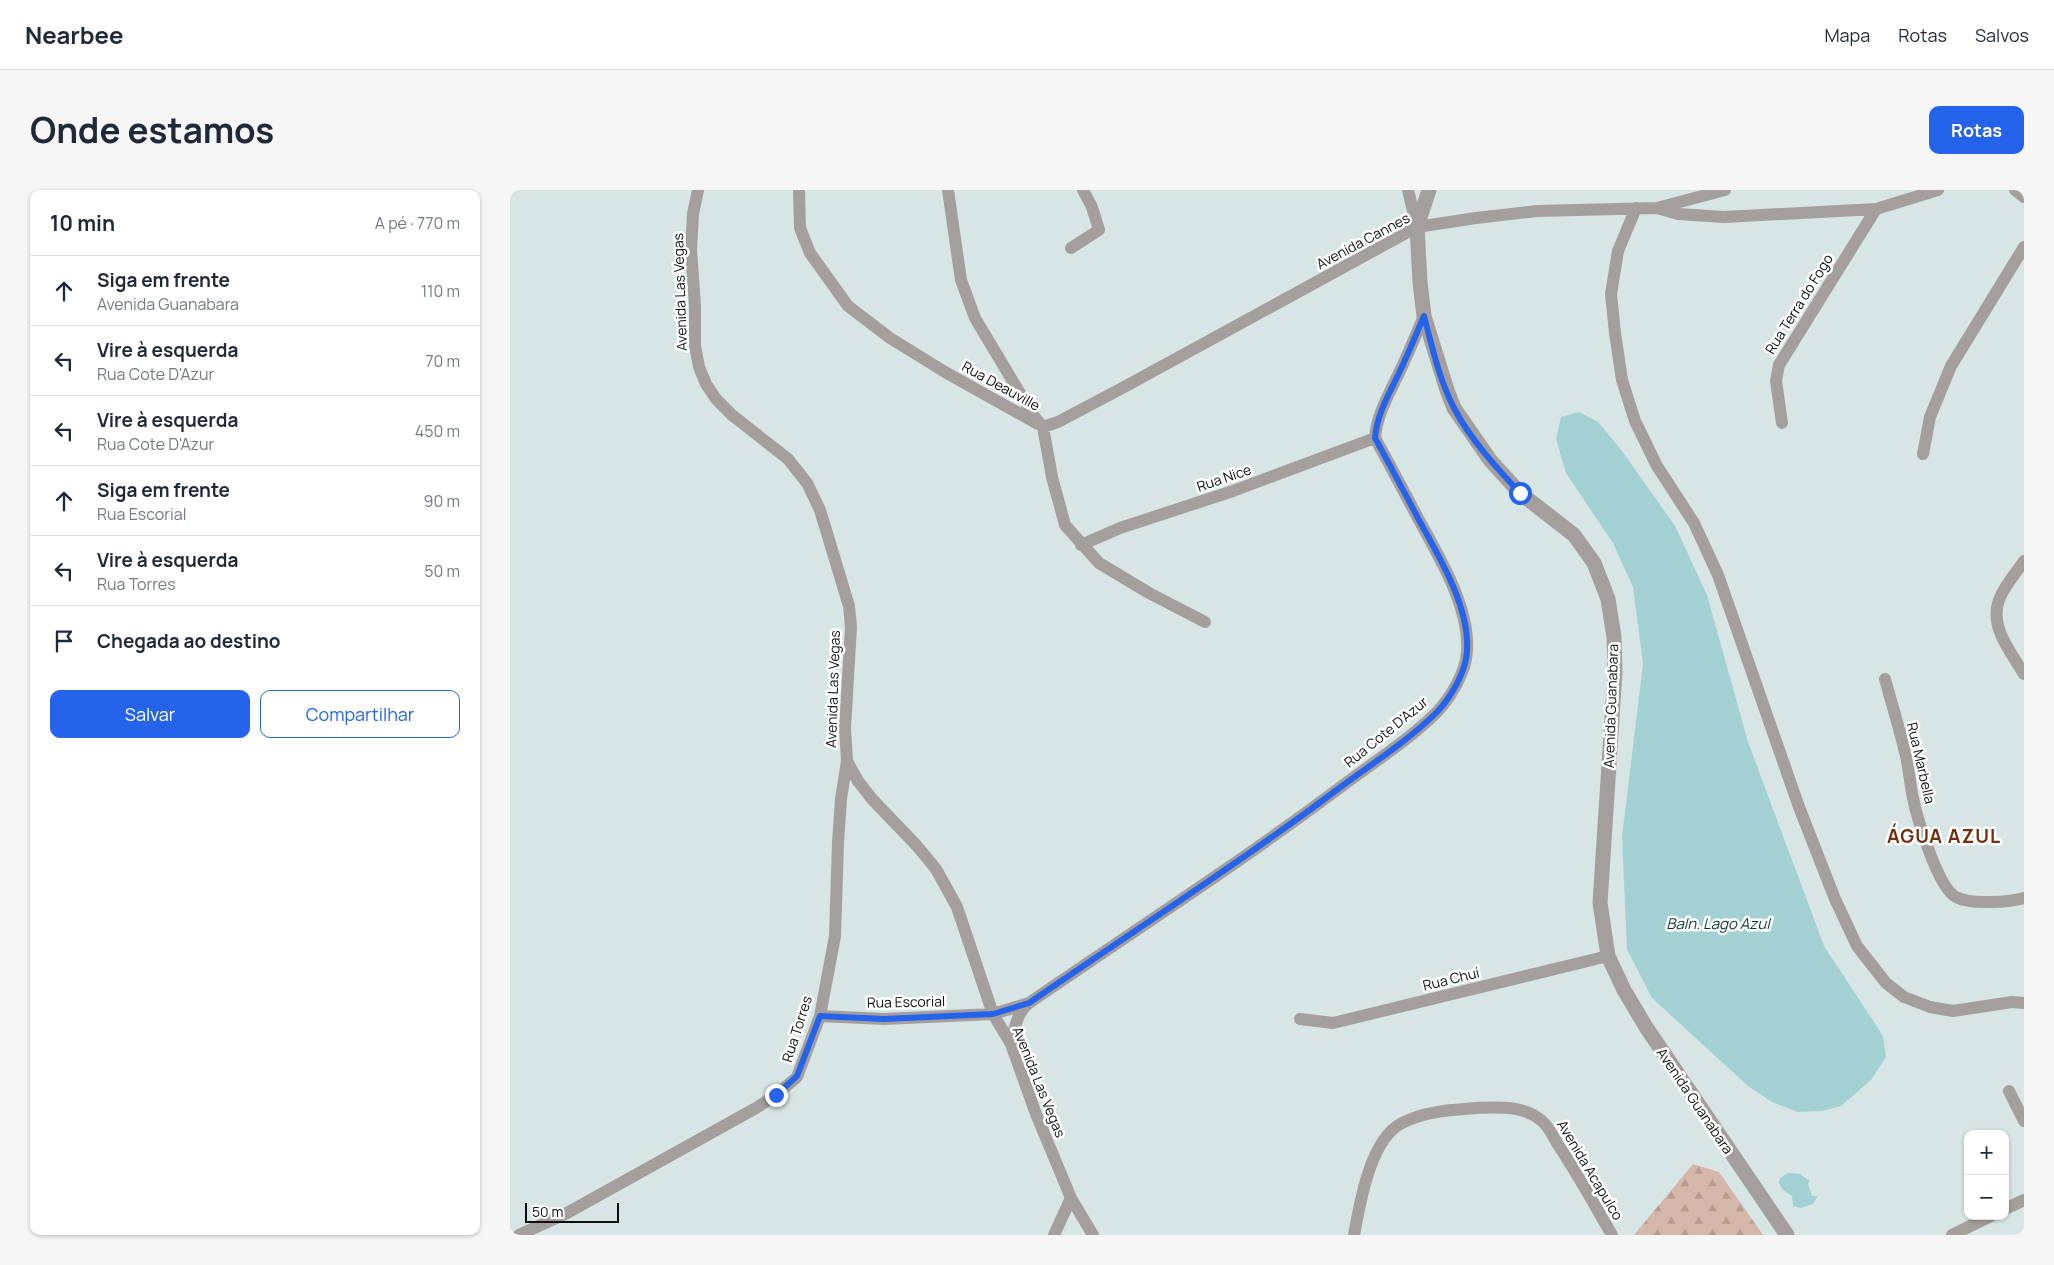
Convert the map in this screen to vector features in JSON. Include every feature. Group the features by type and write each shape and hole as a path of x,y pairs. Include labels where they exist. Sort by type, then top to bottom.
{"street":[{"name":"Avenida Las Vegas","path":"698,190 693,214 691,249 695,306 695,346 699,367 706,384 716,399 732,415 788,459 807,482 820,510 849,606 851,627 845,728 847,761 872,799 936,869 957,907 993,1014 1011,1044 1036,1114 1071,1198 1093,1235"},
{"path":"948,190 961,280 975,318 1033,415 1043,427"},
{"path":"1071,248 1099,230 1092,207 1083,190"},
{"path":"1408,190 1417,228"},
{"name":"Avenida Guanabara","path":"1429,190 1417,228 1424,316 1436,359 1454,408 1490,460 1520,493 1574,535 1594,563 1608,599 1614,637 1615,672 1600,903 1608,956 1624,990 1646,1027 1786,1235"},
{"path":"1657,208 1725,190"},
{"name":"Avenida Cannes","path":"1043,427 1058,422 1126,386 1417,228 1476,218 1537,211 1657,208 1678,214 1724,217 1876,209 1938,190"},
{"path":"2015,190 2024,197"},
{"name":"Rua Deauville","path":"798,192 800,228 810,253 848,306 890,338 945,372 1043,427 1052,477 1065,525 1098,563 1149,593 1205,622"},
{"path":"1636,208 1618,251 1611,294 1622,380 1635,421 1657,466 1694,523 1718,575 1799,807 1835,899 1857,946 1886,983 1904,997 1930,1008 1953,1011 2012,1002 2024,1003"},
{"name":"Rua Terra do Fogo","path":"1782,423 1776,381 1779,365 1876,209"},
{"path":"1923,454 1930,417 1951,366 2024,247"},
{"path":"1375,438 1376,428 1386,398 1424,316"},
{"name":"Rua Nice","path":"1082,545 1120,528 1233,491 1375,438"},
{"name":"Rua Cote D'Azur","path":"993,1014 1029,1003 1302,816 1410,735 1437,712 1452,692 1467,654 1468,638 1462,612 1434,547 1375,438"},
{"path":"2024,561 1999,599 1997,616 2000,634 2024,674"},
{"name":"Rua Marbella","path":"1884,679 1906,758 1913,799 1938,875 1955,897 1967,901 2024,898"},
{"name":"Rua Torres","path":"518,1235 567,1213 776,1095 797,1076 820,1016 835,936 841,798 847,761"},
{"name":"Rua Chuí","path":"1300,1019 1333,1023 1608,956"},
{"path":"1011,1044 1024,1007 1029,1003"},
{"name":"Rua Escorial","path":"820,1016 884,1019 993,1014"},
{"path":"2008,1092 2024,1121"},
{"name":"Avenida Acapulco","path":"1354,1235 1363,1189 1374,1155 1389,1134 1400,1123 1421,1115 1447,1110 1495,1107 1512,1108 1527,1112 1543,1121 1566,1156 1612,1235"},
{"path":"1054,1235 1071,1198"},
{"path":"2009,1207 2024,1200"},
{"path":"1952,1235 1983,1220"}],"green space":[{"path":"1693,1164 1719,1172 1763,1235 1634,1235"}],"water":[{"name":"Baln. Lago Azul","path":"1579,412 1598,422 1622,451 1675,526 1707,595 1748,742 1824,946 1883,1036 1886,1057 1871,1080 1841,1106 1821,1111 1798,1112 1772,1102 1748,1086 1652,998 1627,949 1622,837 1643,664 1633,587 1613,543 1566,473 1556,439 1561,417"},
{"path":"1788,1173 1800,1174 1810,1181 1808,1184 1812,1196 1818,1196 1813,1204 1801,1208 1793,1206 1792,1196 1782,1189 1779,1183 1780,1178"}],"district":[{"name":"ÁGUA AZUL","path":"1944,836"}],"route":[{"path":"776,1095 793,1081 800,1071 820,1016 884,1019 993,1014 1029,1003 1302,816 1410,735 1437,712 1452,692 1461,671 1467,654 1468,638 1462,612 1451,583 1434,547 1375,438 1376,428 1386,398 1424,316 1446,390 1454,408 1490,460 1520,493"}]}
